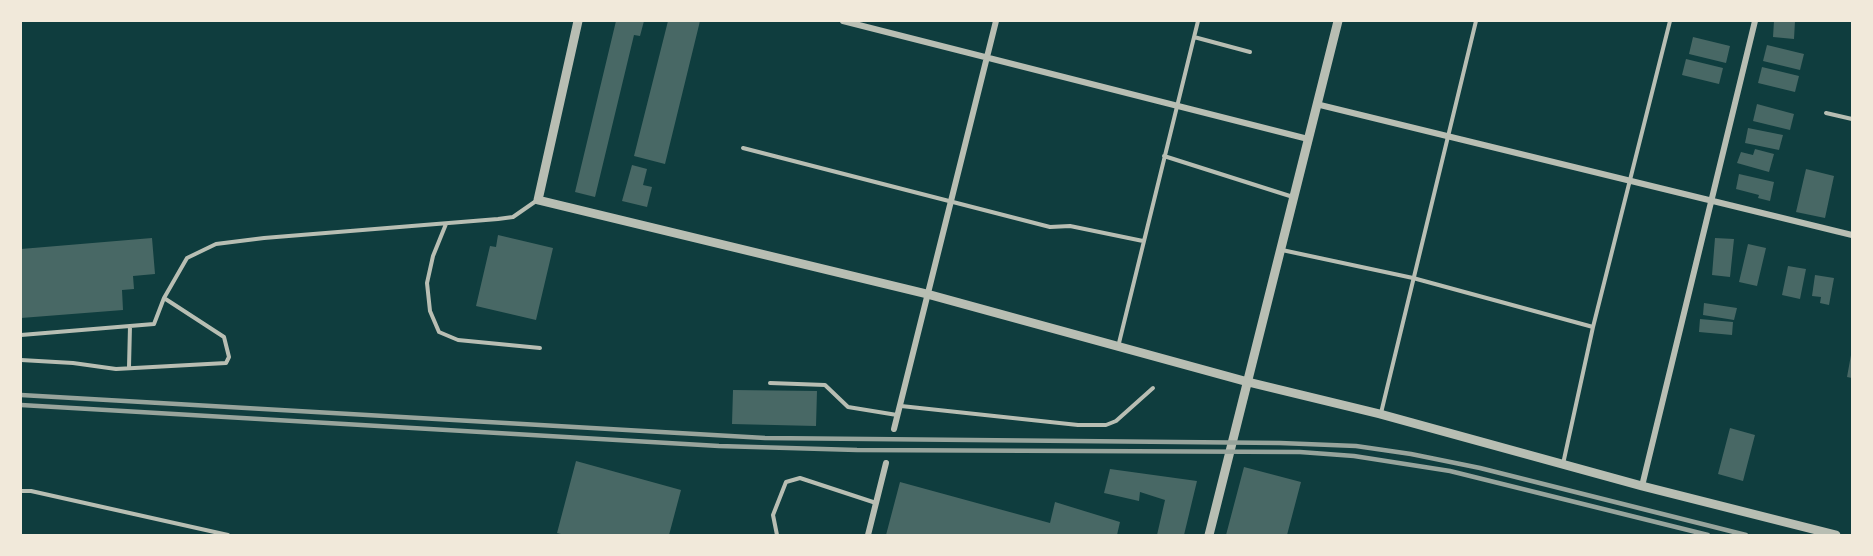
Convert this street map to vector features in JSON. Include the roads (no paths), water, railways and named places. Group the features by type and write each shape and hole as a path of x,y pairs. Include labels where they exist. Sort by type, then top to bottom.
{"street":[{"path":"578,21 538,200 927,294 1248,382 1380,414 1642,486 1836,535"},
{"path":"843,21 1308,139"},
{"path":"894,429 996,21"},
{"path":"1209,535 1338,21"},
{"path":"1642,486 1755,21"},
{"path":"1316,104 1852,235"},
{"path":"868,535 886,463"}],"lane":[{"path":"1118,347 1198,21"},
{"path":"1380,414 1476,21"},
{"path":"1563,464 1593,327 1670,21"},
{"path":"1194,37 1250,52"},
{"path":"1826,113 1852,119"},
{"path":"743,148 1050,227 1070,226 1143,241"},
{"path":"1164,156 1294,197"},
{"path":"21,335 154,324 164,298 187,258 216,244 513,217 538,200"},
{"path":"446,224 433,256 427,283 430,311 440,332 458,340 540,348"},
{"path":"1281,250 1413,278 1593,327"},
{"path":"21,360 73,363 116,369 226,363 229,357 224,337 164,298"},
{"path":"129,367 130,326"},
{"path":"770,383 825,385 848,408 898,415"},
{"path":"900,406 1078,425 1106,425 1116,421 1153,388"},
{"path":"777,535 773,515 786,482 800,478 876,503"},
{"path":"21,491 42,493 228,535"}],"railway":[{"path":"21,395 765,438 1280,443 1356,446 1480,468 1746,535"},
{"path":"21,405 719,446 857,450 1300,452 1354,456 1450,471 1708,535"}]}
